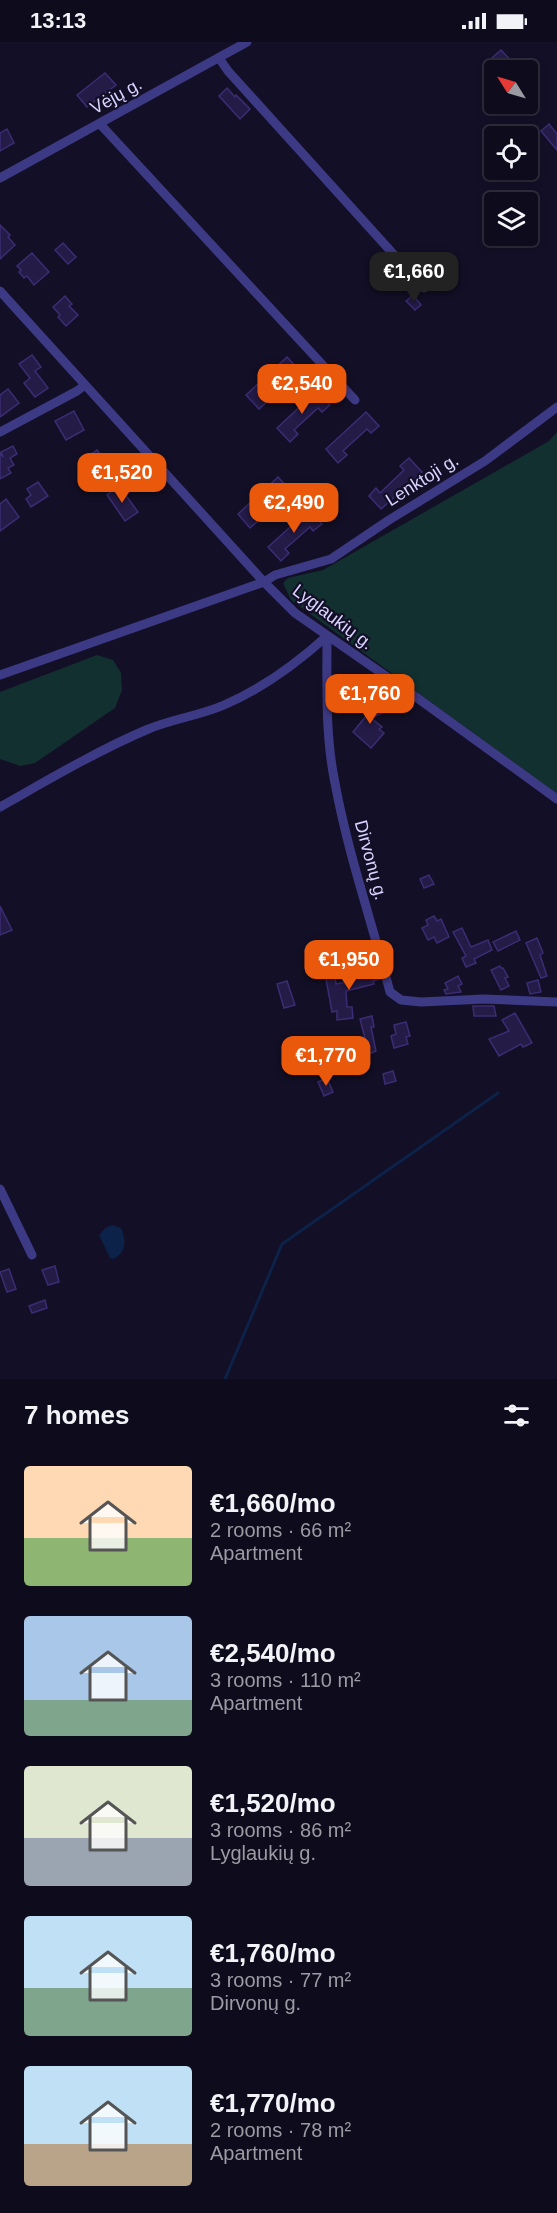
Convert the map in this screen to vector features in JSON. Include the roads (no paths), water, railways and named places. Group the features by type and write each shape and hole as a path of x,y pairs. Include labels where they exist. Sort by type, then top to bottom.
{"street":[{"name":"Vėjų g.","path":"0,178 247,42"},
{"path":"219,58 228,71 424,288"},
{"path":"100,124 356,400"},
{"name":"Lyglaukių g.","path":"0,291 264,582 295,613 557,799"},
{"path":"0,432 85,385"},
{"name":"Lenktoji g.","path":"0,675 264,582 275,575 331,559 485,461 557,407"},
{"path":"0,807 119,742 148,729 224,705 304,657 327,636"},
{"name":"Dirvonų g.","path":"327,636 329,743 334,783 390,992 401,1000 421,1002 484,999 557,1002"},
{"path":"0,1189 32,1255"}],"water":[{"path":"112,1225 121,1228 124,1237 123,1249 114,1259 110,1258 99,1235 105,1228"}],"waterway":[{"path":"225,1379 282,1244 498,1093"}]}
